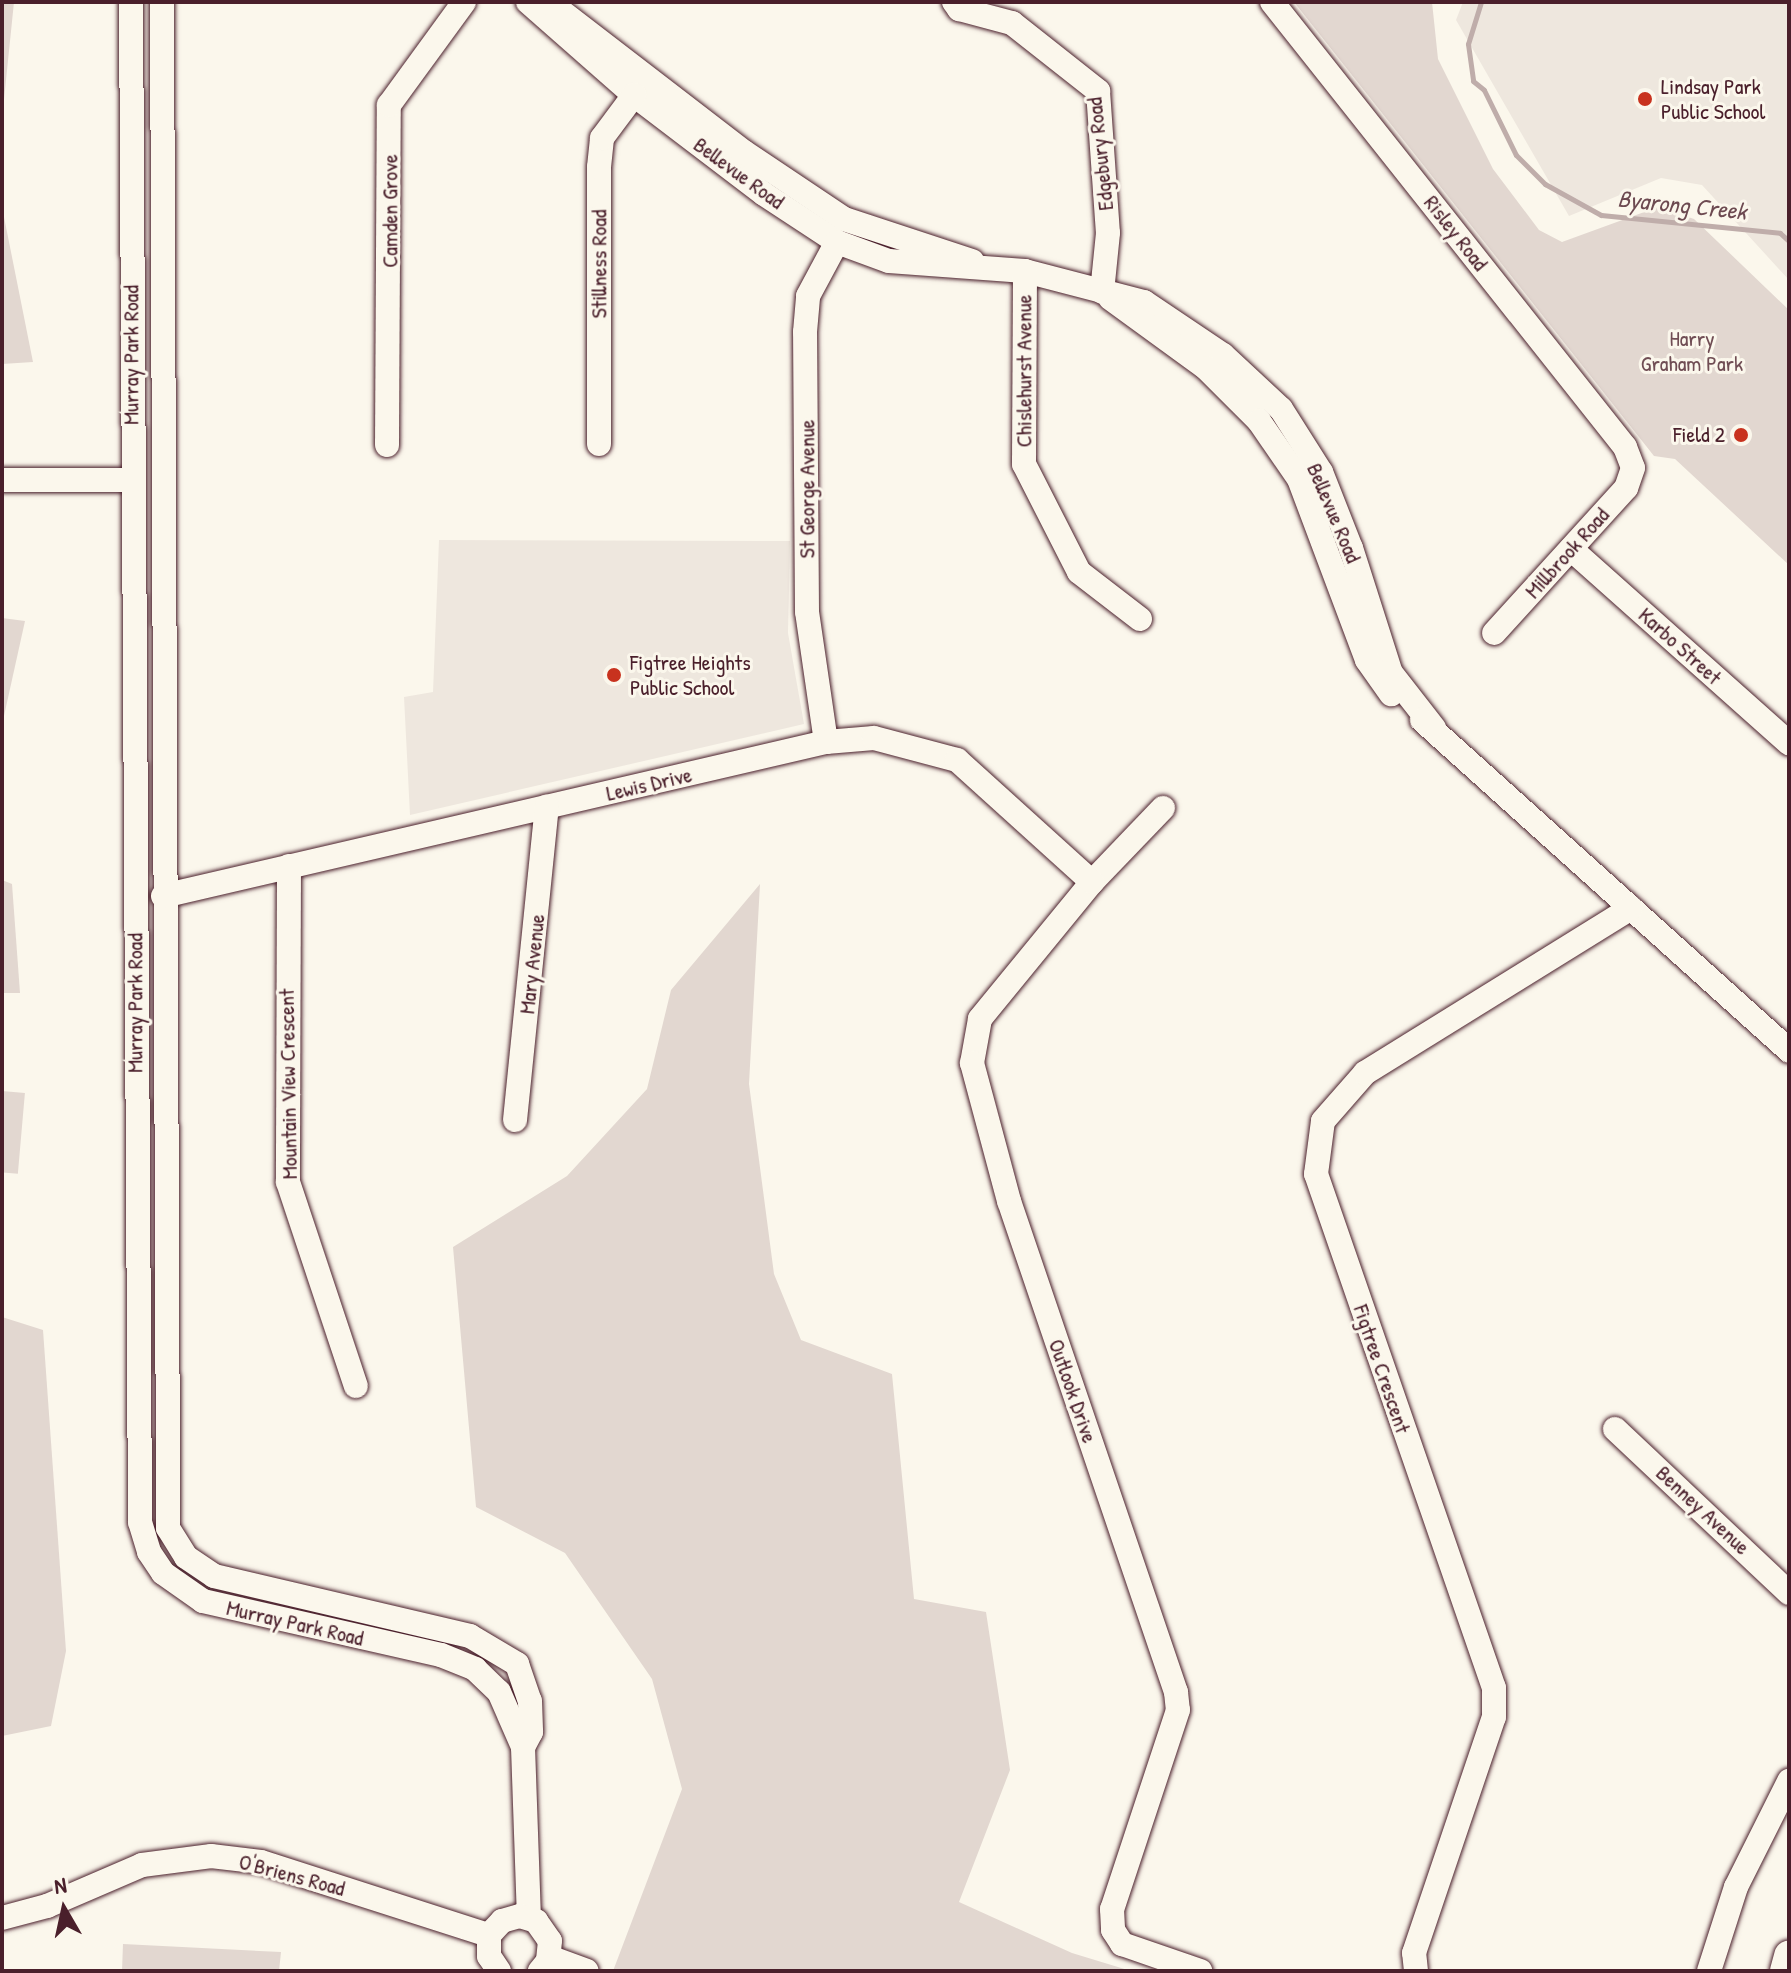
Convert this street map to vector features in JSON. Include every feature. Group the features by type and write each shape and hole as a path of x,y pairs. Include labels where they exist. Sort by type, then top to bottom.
{"main road":[{"path":"1785,1971 1789,1956"}],"street":[{"name":"Murray Park Road","path":"131,2 138,1504 144,1539 163,1573 203,1601 441,1655 475,1669 499,1692 523,1747 529,1917"},
{"name":"Murray Park Road","path":"162,2 163,896 168,1528 186,1557 214,1576 444,1629 491,1644 524,1675 531,1732 523,1747"},
{"name":"Camden Grove","path":"387,445 389,105 464,2"},
{"name":"Bellevue Road","path":"528,2 634,95 837,242 889,261 1025,271 1144,302 1223,355 1281,409 1321,472 1351,548 1391,673 1434,728 1789,1050"},
{"name":"Bellevue Road","path":"549,2 756,161 844,219 985,266"},
{"name":"Edgebury Road","path":"954,2 959,9 1012,23 1098,91 1108,233 1102,292"},
{"name":"Risley Road","path":"1272,2 1625,447 1633,468"},
{"path":"131,36 161,38"},
{"name":"Stillness Road","path":"599,444 599,167 602,138 634,95"},
{"name":"St George Avenue","path":"826,742 807,612 805,332 808,296 837,242"},
{"name":"Chislehurst Avenue","path":"1025,271 1024,464 1079,572 1140,619"},
{"name":"Millbrook Road","path":"1494,633 1626,488 1633,468"},
{"path":"2,480 132,480"},
{"name":"Karbo Street","path":"1571,549 1789,743"},
{"name":"Lewis Drive","path":"163,896 826,742 874,738 957,760 1092,882"},
{"name":"Mary Avenue","path":"515,1120 547,807"},
{"name":"Outlook Drive","path":"1163,808 1092,882 980,1019 972,1063 1009,1201 1176,1692 1178,1710 1112,1909 1113,1930 1122,1944 1200,1971"},
{"name":"Mountain View Crescent","path":"289,866 290,1193 356,1386"},
{"name":"Figtree Crescent","path":"1416,1971 1414,1953 1494,1717 1494,1688 1316,1174 1323,1121 1365,1073 1631,908"},
{"name":"Benney Avenue","path":"1615,1429 1789,1593"},
{"path":"144,1539 168,1528"},
{"path":"1709,1971 1731,1899 1789,1781"},
{"name":"O'Briens Road","path":"2,1918 47,1906 142,1865 211,1856 261,1862 489,1935"},
{"path":"499,1971 489,1956 489,1935 502,1921 529,1917 547,1933 544,1964 587,1971"}],"shaded area":[{"name":"Lindsay Park Public School","path":"1463,2 1789,2 1789,280 1702,185 1661,178 1569,216 1456,20"},
{"name":"Figtree Heights Public School","path":"439,540 790,541 788,633 804,724 410,815 404,697 433,692"}],"green space":[{"path":"2,2 14,2 2,119"},
{"name":"Harry Graham Park","path":"1294,2 1432,2 1438,59 1493,169 1539,230 1562,242 1658,207 1694,219 1789,310 1789,565 1675,459 1654,456"},
{"path":"2,207 33,362 2,364"},
{"path":"2,618 25,621 2,725"},
{"path":"2,880 12,884 20,993 2,993"},
{"path":"760,884 749,1084 774,1274 801,1340 892,1374 914,1599 986,1612 1010,1770 959,1902 1072,1953 1131,1971 613,1971 682,1789 652,1679 565,1553 476,1507 453,1247 567,1176 647,1089 671,990"},
{"path":"2,1091 25,1093 18,1174 2,1172"},
{"path":"2,1317 43,1330 66,1651 51,1726 2,1736"},
{"path":"123,1944 281,1952 279,1971 122,1971"}],"waterway":[{"name":"Byarong Creek","path":"1481,2 1468,44 1473,81 1484,90 1516,155 1545,184 1601,215 1780,233 1789,241"}],"place":[{"name":"Lindsay Park Public School","path":"1645,99"},
{"name":"Field 2","path":"1741,435"},
{"name":"Figtree Heights Public School","path":"614,675"}]}
